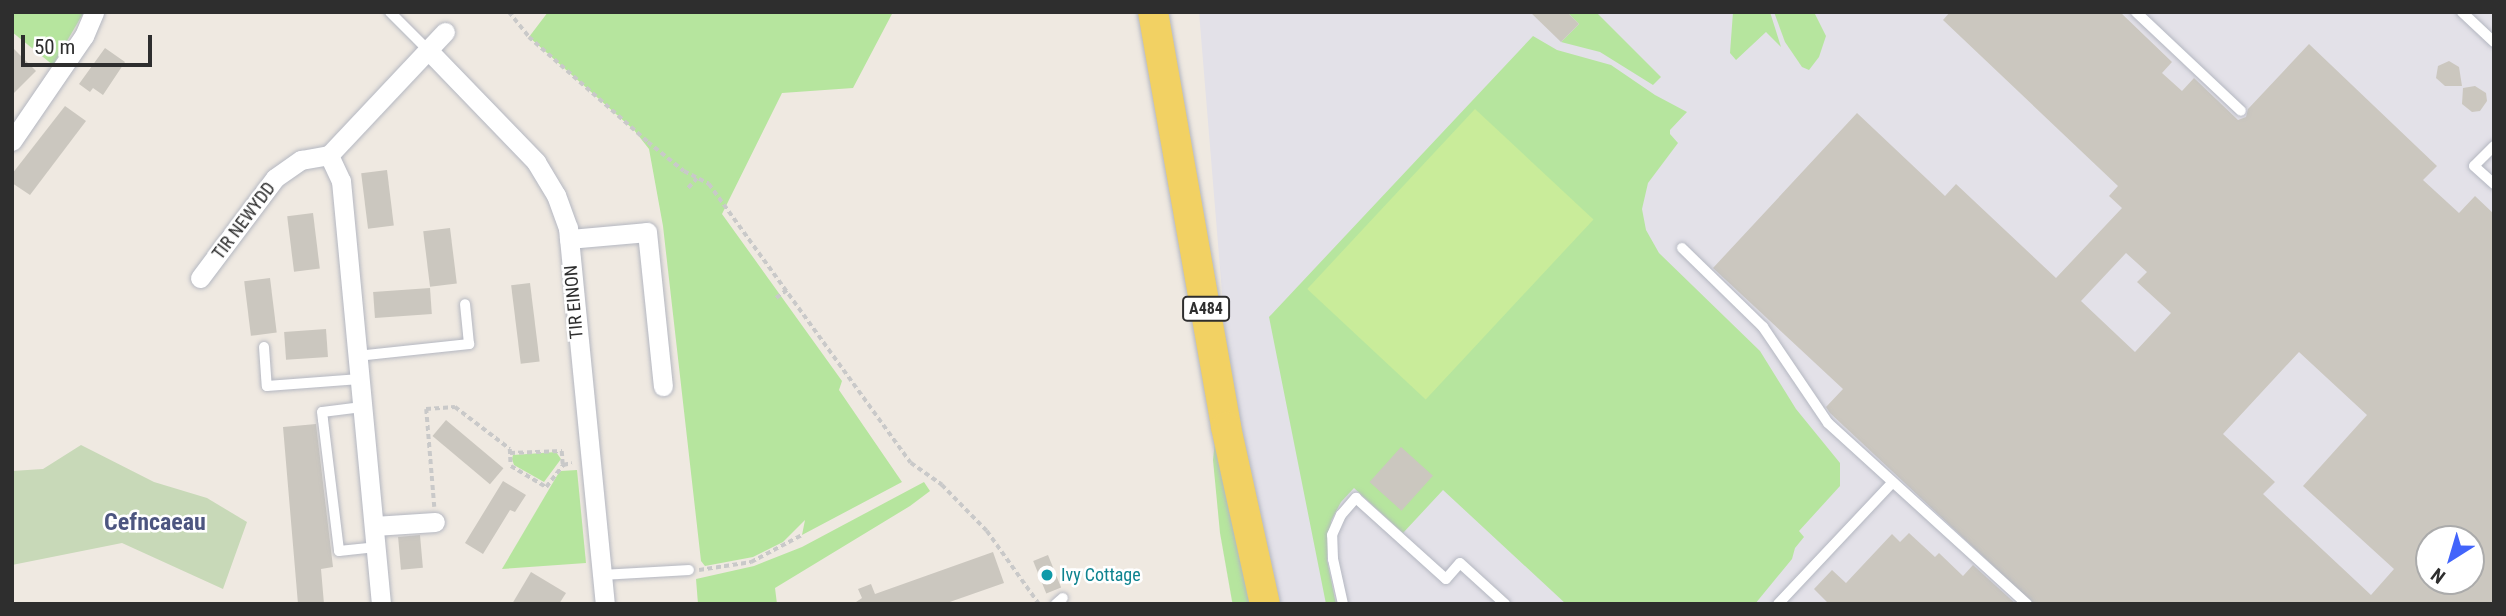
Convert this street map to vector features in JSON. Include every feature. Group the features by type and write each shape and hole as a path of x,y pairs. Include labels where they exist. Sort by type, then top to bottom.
{"main road":[{"name":"A484","path":"1153,12 1226,427 1265,604"}],"street":[{"path":"12,141 84,36 94,12"},
{"path":"381,604 341,181 329,155 445,32"},
{"name":"TIR EINON","path":"428,50 536,162 556,195 568,228 605,604"},
{"name":"TIR NEWYDD","path":"200,278 281,173 301,160 329,155"},
{"path":"569,239 647,232 663,386"},
{"path":"374,526 435,522"}],"lane":[{"path":"390,12 428,50"},
{"path":"2136,12 2241,111"},
{"path":"2462,12 2494,42"},
{"path":"2494,146 2474,166 2494,184"},
{"path":"1682,248 1763,327 1828,423 2027,604"},
{"path":"357,355 469,344 465,304"},
{"path":"264,347 267,386 360,379"},
{"path":"362,407 322,412 339,551 376,547"},
{"path":"1782,602 1892,483"},
{"path":"1343,604 1333,559 1332,535 1341,515 1356,498 1446,579 1460,563 1505,604"},
{"path":"602,575 689,570"}],"path":[{"path":"509,12 529,37 619,117 684,171 709,184 911,463 942,485 986,531 1039,604"},
{"path":"688,188 697,178"},
{"path":"776,298 787,290"},
{"path":"435,522 426,409 455,407 510,449 510,453 511,466 546,487 563,465 562,451 510,453"},
{"path":"563,465 572,465 572,451"},
{"path":"689,570 751,562 802,535"}],"shaded area":[{"path":"1199,12 2494,12 2494,604 1277,604 1229,378"}],"green space":[{"path":"12,12 84,12 53,65 12,32"},
{"path":"548,12 893,12 853,88 782,93 722,214 842,381 839,390 902,482 802,535 805,520 783,542 753,557 705,566 701,561 663,226 649,149 634,130 529,37"},
{"path":"1567,12 1596,12 1661,77 1653,85 1600,52 1561,42 1579,24"},
{"path":"1733,12 1770,12 1781,47 1766,32 1736,60 1730,53"},
{"path":"1774,12 1814,12 1826,36 1819,57 1809,70 1802,67 1785,42"},
{"path":"1533,36 1557,50 1611,65 1655,95 1687,112 1670,130 1678,143 1648,183 1642,209 1646,230 1659,253 1760,351 1796,409 1840,463 1840,486 1799,531 1804,537 1795,548 1792,559 1755,604 1566,604 1443,490 1403,533 1354,488 1341,502 1331,521 1327,560 1336,604 1326,604 1269,317"},
{"path":"1475,109 1593,219 1426,399 1307,289"},
{"path":"1217,423 1256,604 1233,604 1232,601 1220,533 1213,460"},
{"path":"81,445 154,482 207,498 247,522 223,589 122,543 12,565 12,471 43,469"},
{"path":"556,452 561,459 544,482 514,465 512,459 513,455"},
{"path":"577,470 586,563 502,569 558,474 561,471"},
{"path":"924,482 930,491 910,506 775,588 777,604 698,604 696,579 754,566 802,547"}],"building":[{"path":"1530,12 1567,12 1579,24 1561,42"},
{"path":"1950,12 2120,12 2172,62 2162,73 2182,91 2194,78 2238,120 2246,117 2248,109 2309,44 2437,166 2423,180 2459,213 2475,196 2494,214 2494,604 2034,604 1830,413 1826,407 1843,389 1713,268 1857,113 1945,196 1956,184 2056,278 2122,208 2109,196 2118,186 1943,20","holes":["2126,253 2147,272 2137,282 2171,313 2135,352 2081,301","2299,352 2367,415 2303,486 2394,569 2371,595 2263,494 2275,482 2223,434"]},
{"path":"12,47 36,71 12,95"},
{"path":"105,48 125,62 103,95 93,88 90,92 79,84"},
{"path":"2449,61 2459,67 2462,86 2445,86 2436,78 2438,66"},
{"path":"2475,86 2486,93 2487,101 2480,111 2472,112 2462,104 2463,88"},
{"path":"65,106 86,121 30,195 12,183 12,174"},
{"path":"387,170 394,226 368,229 361,173"},
{"path":"313,213 320,269 294,272 287,216"},
{"path":"450,228 457,284 430,287 423,231"},
{"path":"270,278 277,333 251,336 244,281"},
{"path":"530,283 540,361 521,364 511,285"},
{"path":"430,288 432,314 375,318 373,292"},
{"path":"326,329 328,357 286,360 284,332"},
{"path":"446,420 503,468 490,484 433,436"},
{"path":"316,424 333,567 321,569 324,604 298,604 283,427"},
{"path":"1401,447 1433,476 1402,511 1370,482"},
{"path":"503,481 526,495 515,512 510,510 483,554 465,543"},
{"path":"1909,533 1935,557 1939,553 1963,576 1973,565 2016,604 1829,604 1814,589 1832,570 1846,583 1892,534 1900,542"},
{"path":"420,535 423,568 401,570 398,537"},
{"path":"993,552 1004,583 944,604 853,604 862,598 858,589 871,584 875,594"},
{"name":"Ivy Cottage","path":"1048,555 1061,587 1046,593 1033,561"},
{"path":"531,572 566,593 559,604 512,604"}],"place":[{"name":"Ivy Cottage","path":"1047,575"}],"district":[{"name":"Cefncaeau","path":"155,523"}]}
